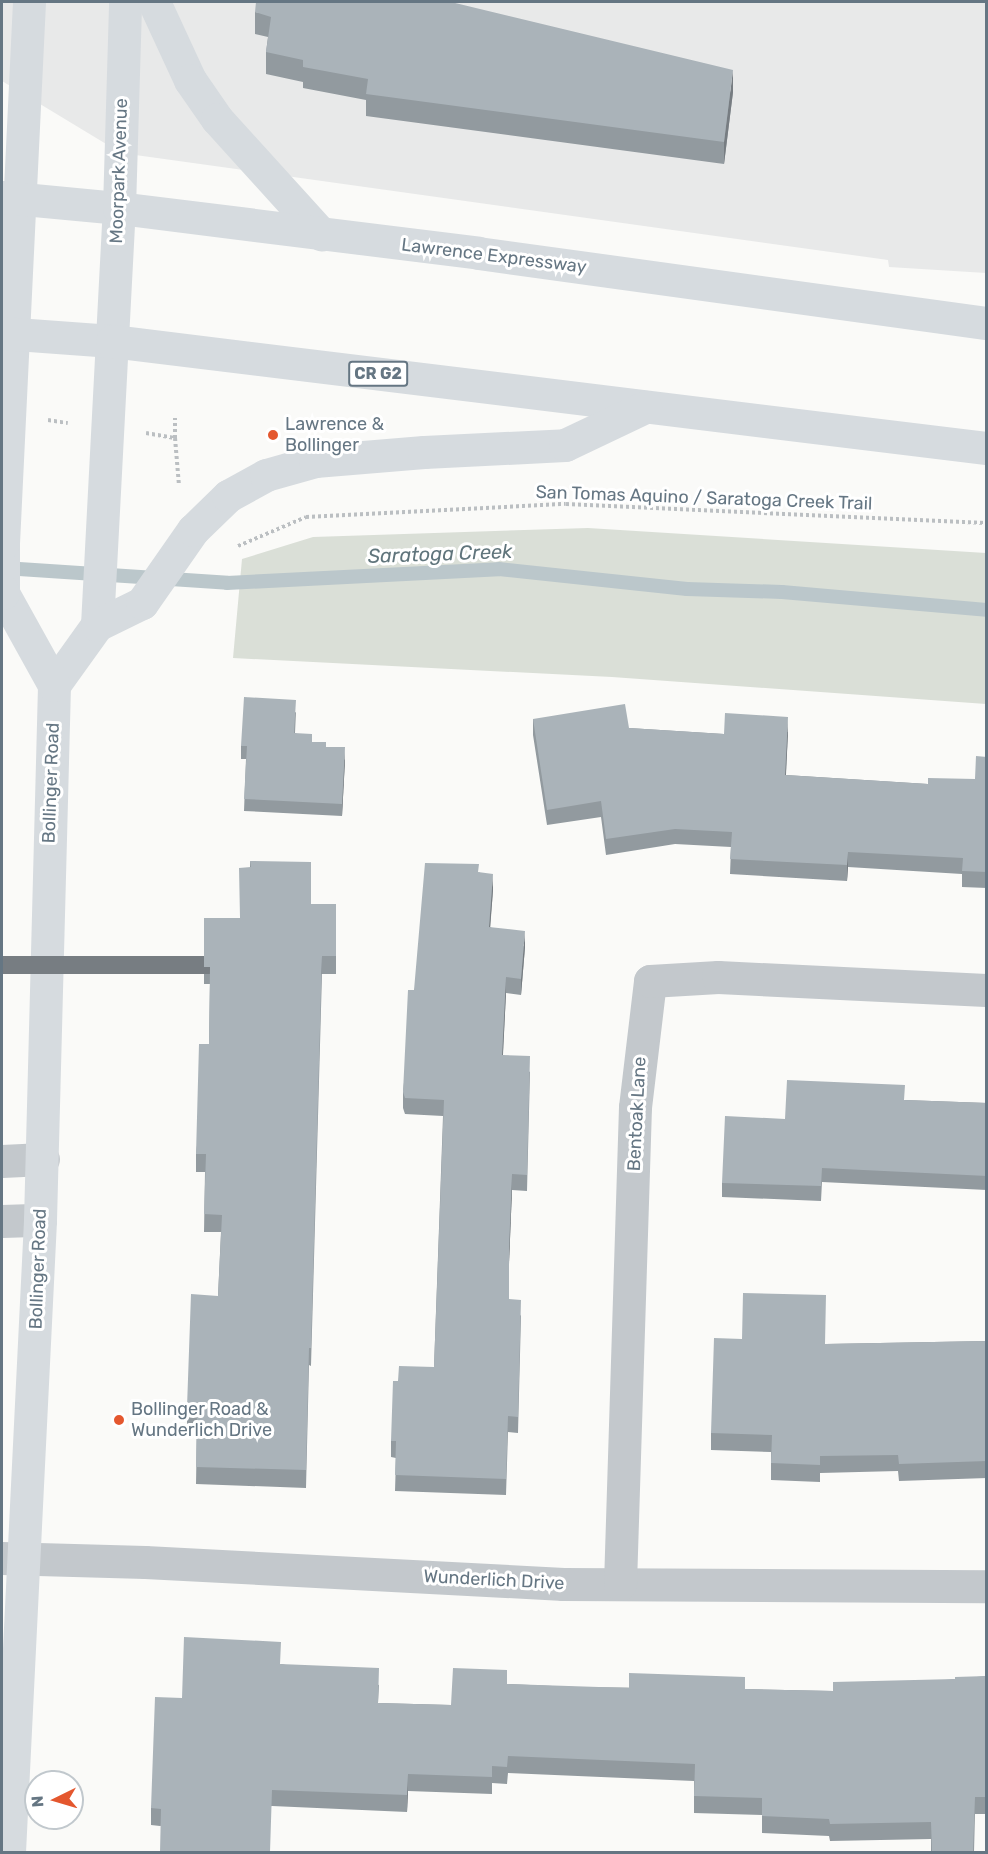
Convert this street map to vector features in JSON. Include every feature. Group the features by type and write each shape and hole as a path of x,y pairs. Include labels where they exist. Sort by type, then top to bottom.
{"main road":[{"path":"29,2 11,198 2,592 54,685"},
{"name":"Moorpark Avenue","path":"112,341 124,2"},
{"path":"154,2 190,80 217,118 322,235"},
{"name":"Lawrence Expressway","path":"11,198 118,208 478,253 987,323"},
{"name":"CR G2","path":"8,334 112,341 987,448"},
{"path":"54,685 97,612 112,341"},
{"path":"97,612 142,603 193,530 228,496 266,475 315,461 424,452 565,446 645,407"},
{"name":"Bollinger Road","path":"9,1852 11,1559 40,1220 54,685"}],"street":[{"name":"Bentoak Lane","path":"620,1584 635,1107 650,981 718,977 987,990"},
{"path":"2,1161 43,1159"},
{"path":"2,1221 40,1220"},
{"name":"Wunderlich Drive","path":"11,1559 145,1562 563,1584 987,1586"}],"path":[{"path":"175,418 180,492"},
{"path":"150,434 175,438"},
{"name":"San Tomas Aquino / Saratoga Creek Trail","path":"234,548 306,517 567,504 987,523"}],"shaded area":[{"path":"2,2 986,2 986,273 889,267 888,260 121,153 2,81"},
{"path":"588,528 986,553 986,704 612,677 233,658 242,559 313,537"}],"building":[{"path":"256,2 451,2 733,70 724,142 366,94 368,79 303,67 303,60 266,52 271,17 255,12"},
{"path":"244,697 296,700 294,733 312,734 312,742 326,742 326,747 345,747 342,804 244,799 247,746 241,746"},
{"path":"625,704 629,728 724,734 725,713 788,717 785,775 928,784 928,778 975,779 976,756 987,757 987,872 962,871 963,858 848,852 847,865 730,859 732,832 675,829 606,839 601,801 547,810 533,719"},
{"path":"250,861 311,862 311,904 336,904 336,956 322,956 306,1470 196,1467 197,1407 187,1407 191,1294 218,1296 222,1215 204,1214 206,1154 196,1154 199,1044 209,1044 210,967 204,967 204,918 240,918 239,868 251,867"},
{"path":"425,863 479,864 478,872 493,874 489,927 525,931 521,979 506,977 502,1055 530,1056 527,1175 512,1174 509,1299 521,1300 518,1417 508,1416 506,1479 395,1475 396,1441 391,1441 393,1381 398,1381 399,1366 434,1367 444,1100 405,1098 403,1092 408,990 414,990"},
{"path":"787,1080 905,1085 904,1100 987,1103 987,1176 822,1168 821,1186 722,1183 725,1116 785,1119"},
{"path":"743,1293 826,1295 825,1344 987,1341 987,1461 899,1464 898,1455 820,1456 820,1465 771,1463 772,1435 711,1433 714,1338 742,1339"},
{"path":"184,1637 281,1642 280,1664 379,1668 378,1703 451,1705 453,1668 507,1670 507,1684 629,1688 629,1673 745,1677 745,1689 833,1691 833,1682 987,1676 987,1797 975,1797 973,1852 932,1852 931,1822 830,1824 829,1819 762,1816 762,1798 694,1796 695,1764 508,1756 507,1767 492,1766 492,1777 408,1774 407,1795 272,1790 270,1852 160,1852 161,1809 151,1808 155,1697 182,1698"}],"waterway":[{"name":"Saratoga Creek","path":"4,568 227,583 499,569 687,589 782,592 986,610"}],"place":[{"name":"Lawrence & Bollinger","path":"273,435"},
{"name":"Bollinger Road & Wunderlich Drive","path":"119,1420"}]}
